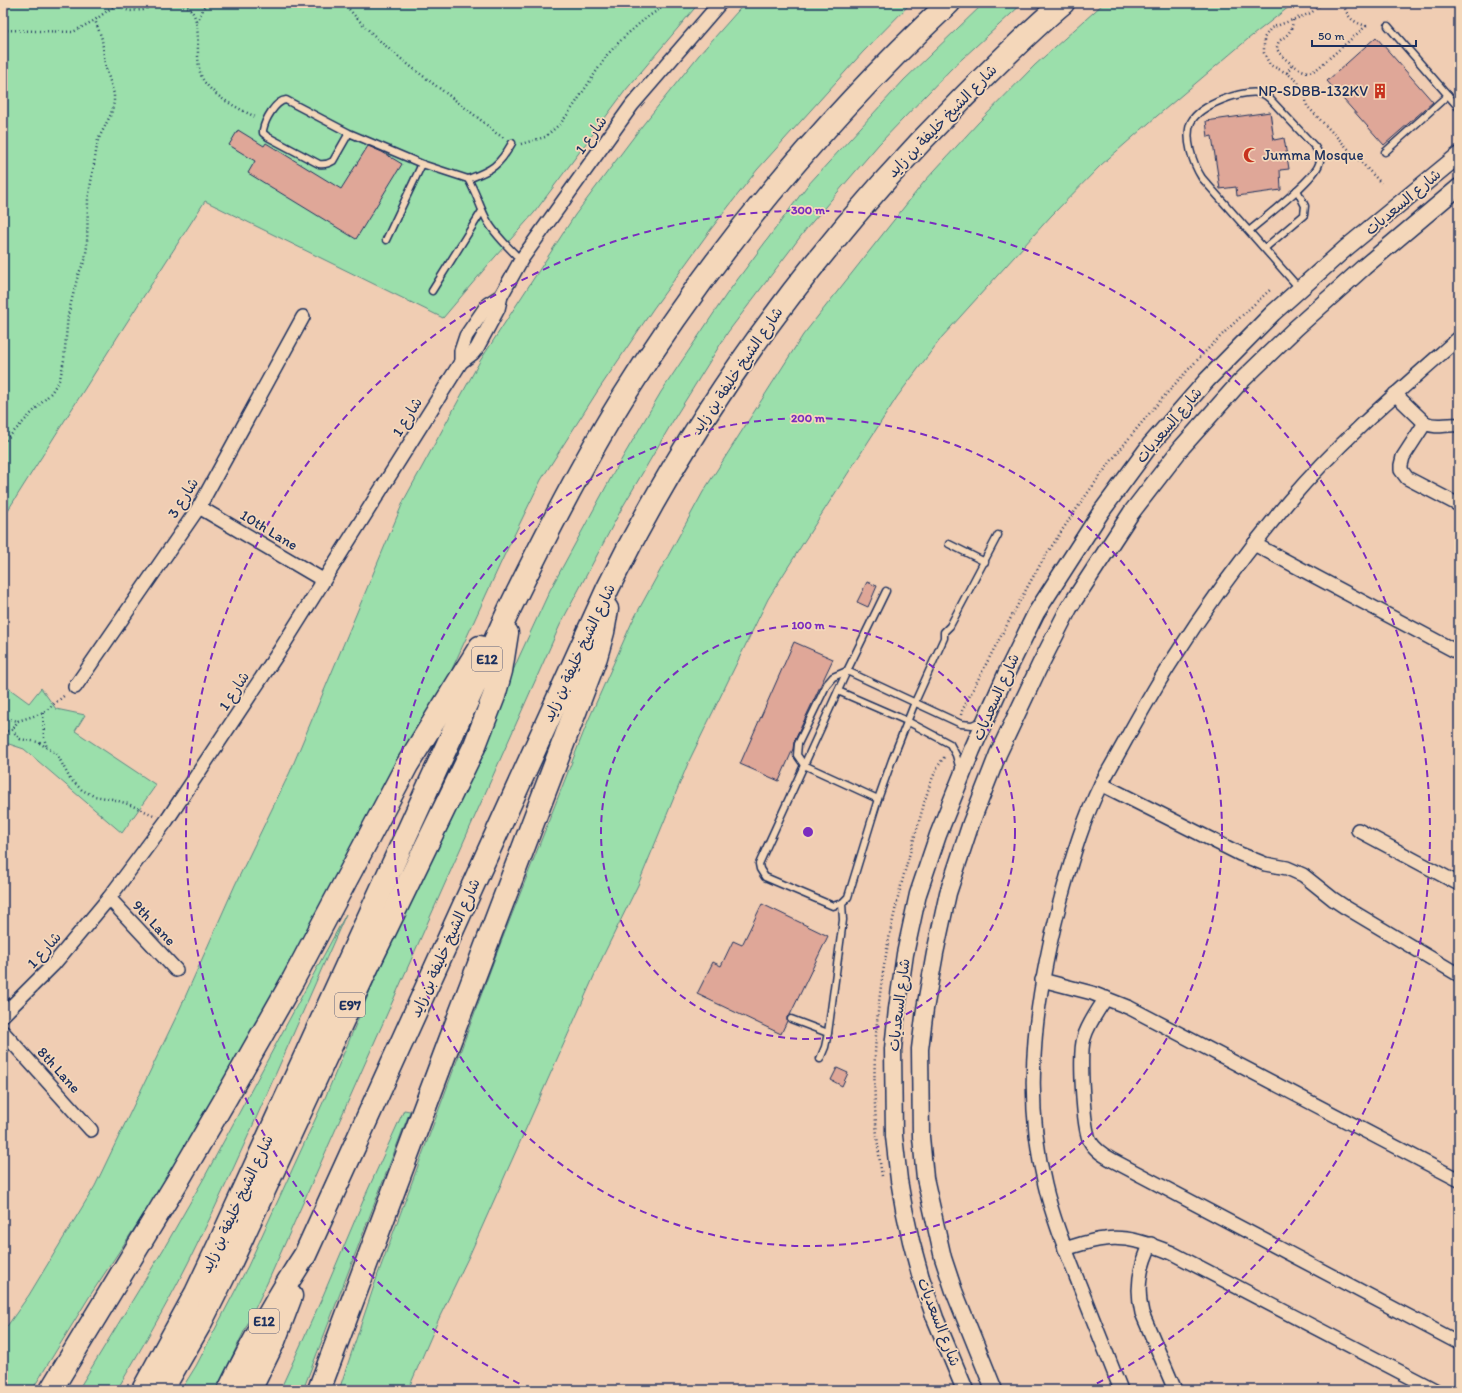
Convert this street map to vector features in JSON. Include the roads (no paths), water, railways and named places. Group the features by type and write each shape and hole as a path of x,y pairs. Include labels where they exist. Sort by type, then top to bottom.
{"highway":[{"name":"شارع الشيخ خليفة بن زايد","path":"144,1390 189,1306 222,1238 509,610 546,535 590,454 622,400 690,296 750,218 815,140 887,63 949,3"},
{"name":"شارع الشيخ خليفة بن زايد","path":"229,1390 262,1323 305,1255 608,588 632,540 658,494 701,423 743,359 810,269 920,141 1013,48 1063,3"},
{"path":"319,1390 596,657 606,618 608,588"},
{"path":"51,1390 173,1188 293,980 408,765 478,649 509,610"},
{"name":"E97","path":"162,1390 200,1324 232,1262 367,968 475,745 494,696 501,671 506,644 509,610"},
{"path":"250,1390 274,1341 305,1255"}],"street":[{"name":"شارع 1","path":"3,1015 53,965 109,898 167,820 282,647 461,362 477,348 498,309 501,296 521,260 632,105 720,3"},
{"name":"شارع السعديات","path":"965,1390 935,1318 921,1278 908,1228 899,1180 894,1136 893,1056 897,1009 905,954 918,894 938,835 972,750 1007,672 1036,613 1101,512 1152,444 1207,380 1273,313 1346,248 1459,155"},
{"name":"شارع السعديات","path":"994,1390 957,1298 943,1258 925,1178 920,1137 920,1049 927,1002 935,953 948,893 971,823 998,754 1069,608 1131,513 1182,447 1240,383 1296,328 1364,267 1459,187"},
{"name":"شارع 3","path":"74,687 199,506 303,317"},
{"path":"1121,1390 1057,1228 1045,1186 1035,1120 1034,1053 1036,1022 1042,980 1053,929 1084,821 1101,784 1169,665 1254,544 1290,499 1331,456 1395,394 1459,338"},
{"path":"1395,394 1425,423 1431,426 1438,427 1459,425"},
{"path":"1425,423 1403,457 1401,470 1407,478 1459,505"},
{"name":"10th Lane","path":"199,506 323,580"},
{"path":"1254,544 1459,653"},
{"path":"1101,784 1246,857 1265,864 1287,868 1303,875 1345,907 1459,975"},
{"path":"1358,830 1459,884"},
{"name":"9th Lane","path":"109,898 176,970"},
{"path":"1042,980 1106,998 1149,1017 1459,1180"},
{"path":"1106,998 1086,1034 1082,1046 1081,1056 1087,1133 1098,1151 1126,1168 1459,1343"},
{"name":"8th Lane","path":"3,1032 91,1130"},
{"path":"1065,1249 1105,1239 1130,1239 1151,1244 1172,1253 1435,1390"},
{"path":"1151,1244 1145,1255 1140,1272 1138,1290 1139,1301 1142,1313 1175,1390"}],"lane":[{"path":"1388,26 1459,108"},
{"path":"1249,231 1297,190 1315,172 1319,165 1320,159 1319,153 1270,99 1256,93 1229,97 1213,103 1197,115 1189,130 1192,157 1194,164 1202,178 1300,289"},
{"path":"1385,152 1448,95"},
{"path":"349,133 333,161 324,165 319,164 265,135 263,130 265,123 278,102 286,100 349,133 422,164 468,179 485,173 496,166 504,157 512,143"},
{"path":"386,240 422,164"},
{"path":"468,179 474,189 482,211 494,232 521,260"},
{"path":"1265,248 1304,214 1305,206 1297,190"},
{"path":"432,291 482,211"},
{"path":"886,591 838,690 759,864 762,874 768,879 828,904 838,905 842,903 846,900 850,892 878,799 907,721 944,638 944,632 950,626 998,535"},
{"path":"949,544 984,562"},
{"path":"878,799 804,766 797,755 800,739 829,680 837,674 847,671 961,724 972,725 986,719"},
{"path":"838,690 907,721 950,744 956,755 961,778"},
{"path":"820,1059 825,1047 828,1033 844,920 842,903"},
{"path":"791,1019 828,1033"}],"place":[{"name":"NP-SDBB-132KV","path":"1380,91"},
{"name":"Jumma Mosque","path":"1251,155"}]}
